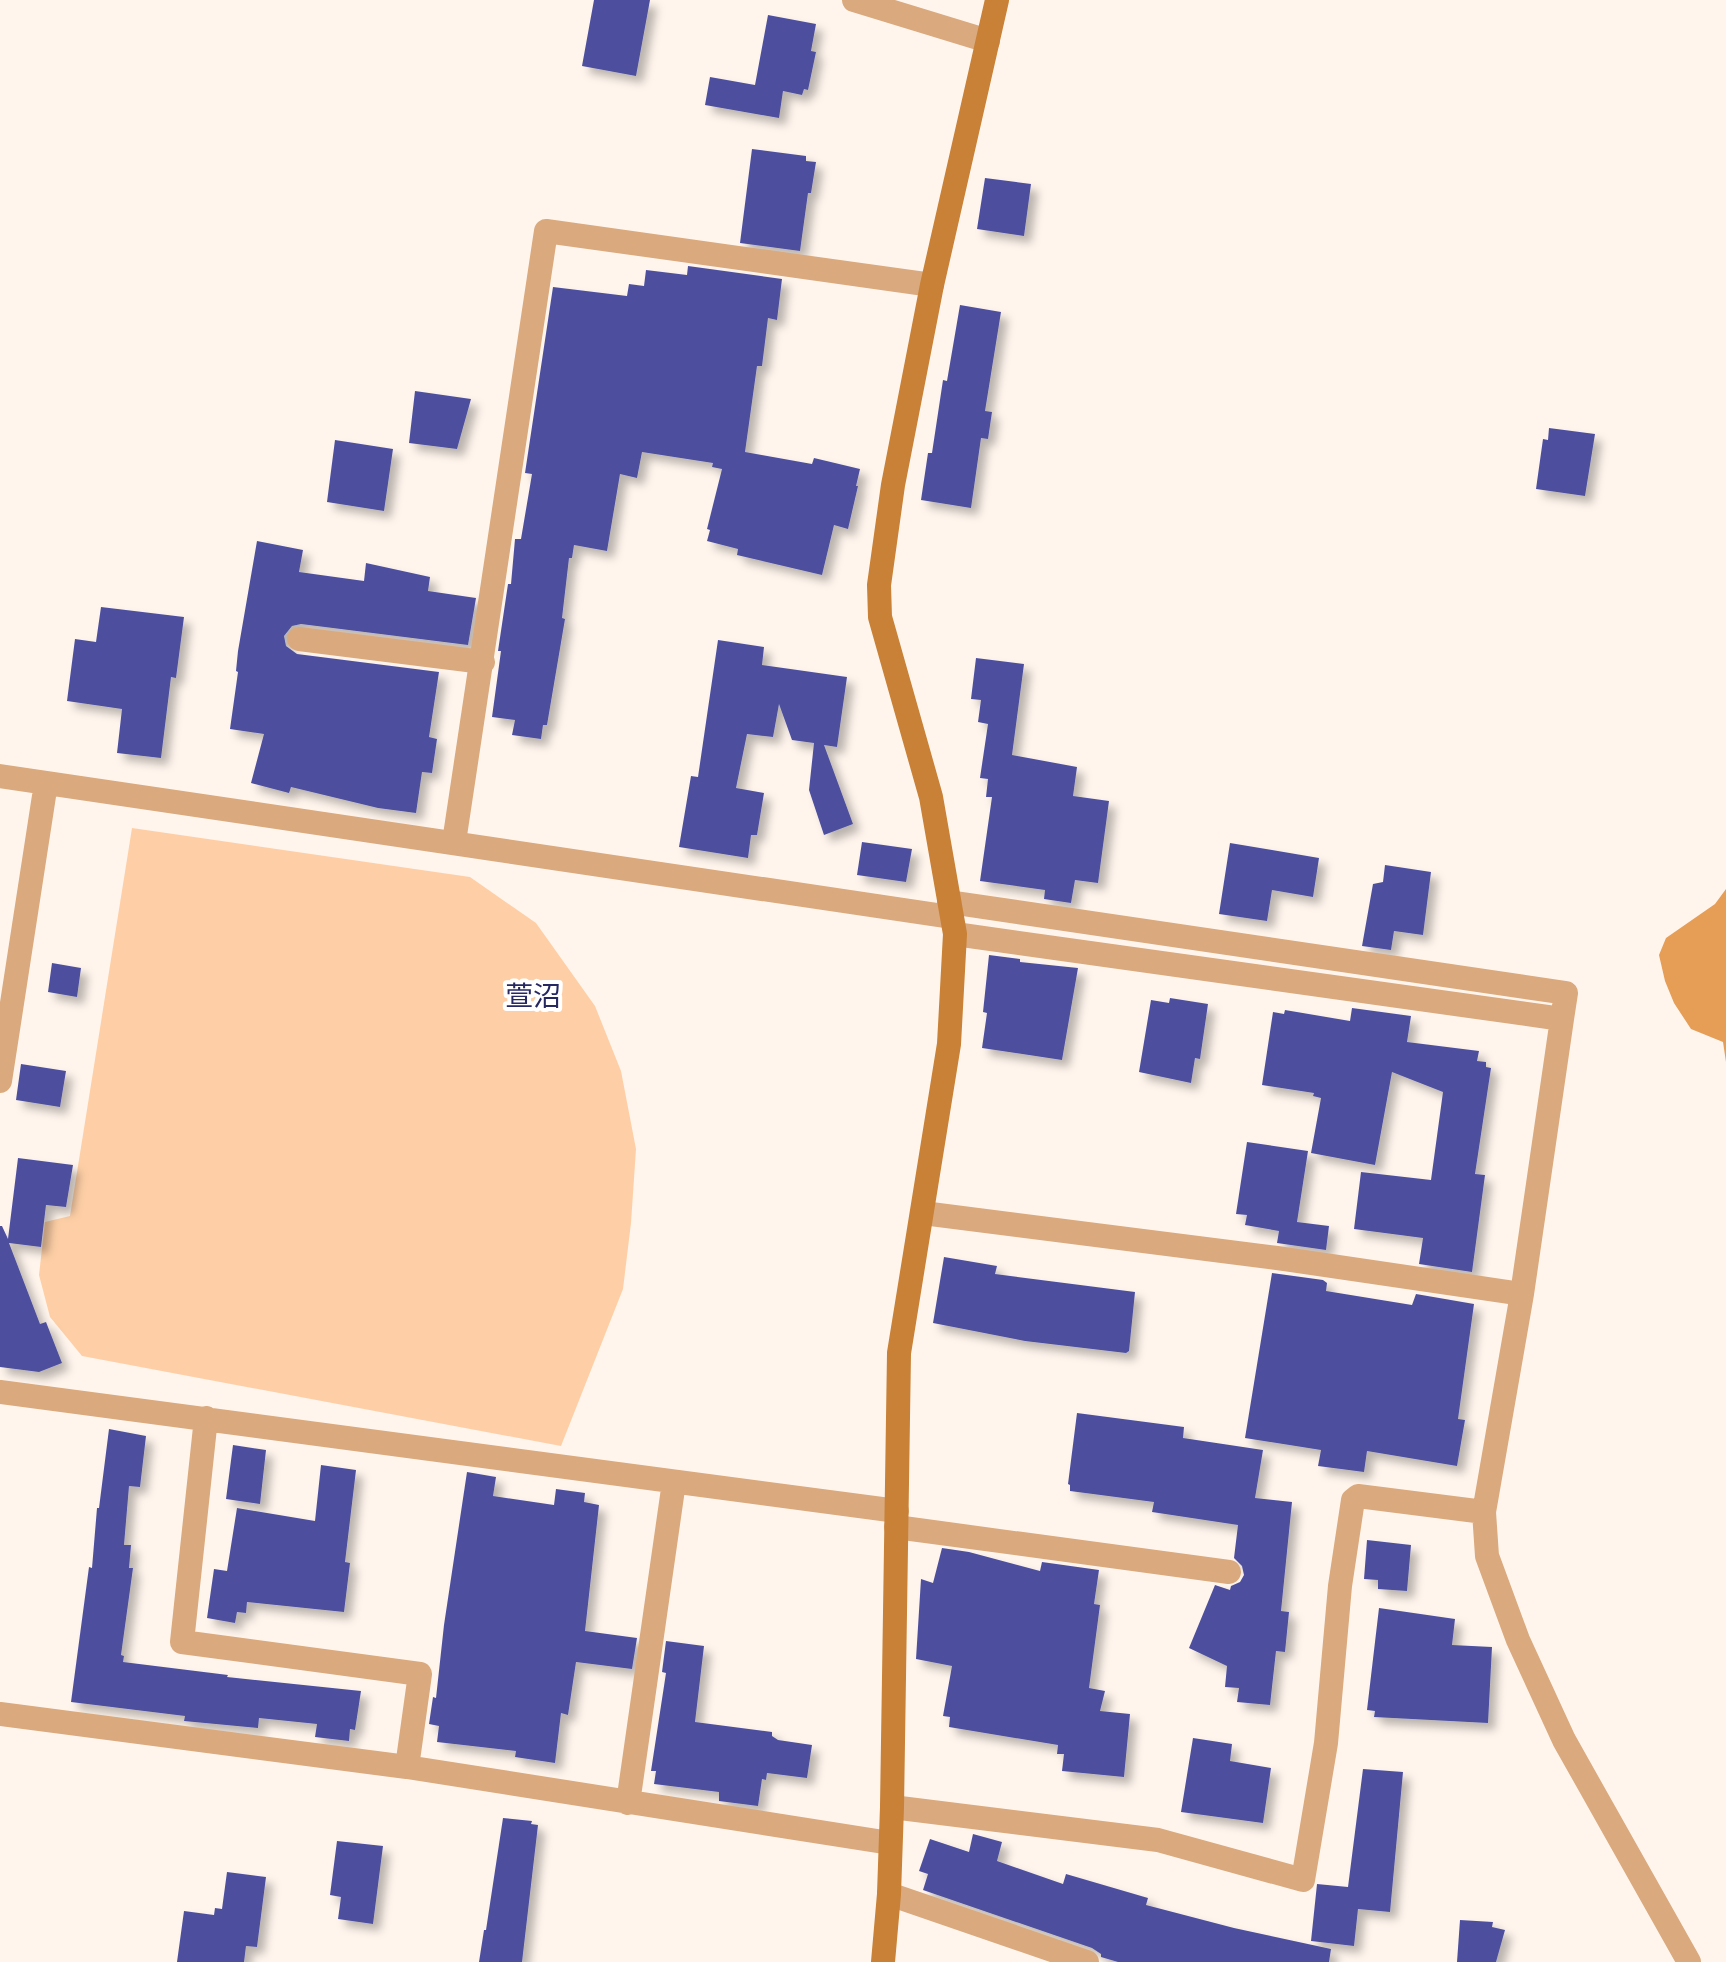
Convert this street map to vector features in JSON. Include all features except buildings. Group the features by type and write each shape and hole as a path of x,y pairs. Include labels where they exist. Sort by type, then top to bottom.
{"street":[{"path":"854,0 988,41"},
{"path":"883,1962 892,1807 899,1353 949,1044 952,918 931,797 880,617 879,585 893,485 932,285 997,0"},
{"path":"454,842 546,231 932,285"},
{"path":"299,639 483,662"},
{"path":"0,776 952,918 1054,948 1562,1019"},
{"path":"0,1081 46,783"},
{"path":"952,918 1061,919 1566,993 1522,1294 1484,1512 1487,1556 1518,1640 1564,1740 1689,1962"},
{"path":"1054,948 1061,919"},
{"path":"1367,992 1371,964"},
{"path":"923,1213 1277,1258 1522,1294"},
{"path":"0,1392 674,1482 1229,1572"},
{"path":"206,1418 182,1642 420,1674 407,1767"},
{"path":"628,1803 674,1482"},
{"path":"892,1807 1158,1840 1303,1880 1326,1743 1340,1586 1353,1500 1358,1496 1484,1512"},
{"path":"0,1714 407,1767 890,1843"},
{"path":"889,1894 1087,1962"}],"shaded area":[{"path":"132,828 470,877 536,923 595,1006 621,1071 636,1149 631,1223 623,1289 561,1446 82,1356 50,1317 39,1275 45,1222 70,1216"},
{"path":"1726,889 1726,1062 1723,1042 1691,1029 1674,1003 1659,955 1666,938 1715,904"}],"district":[{"name":"萱沼","path":"533,996"}]}
